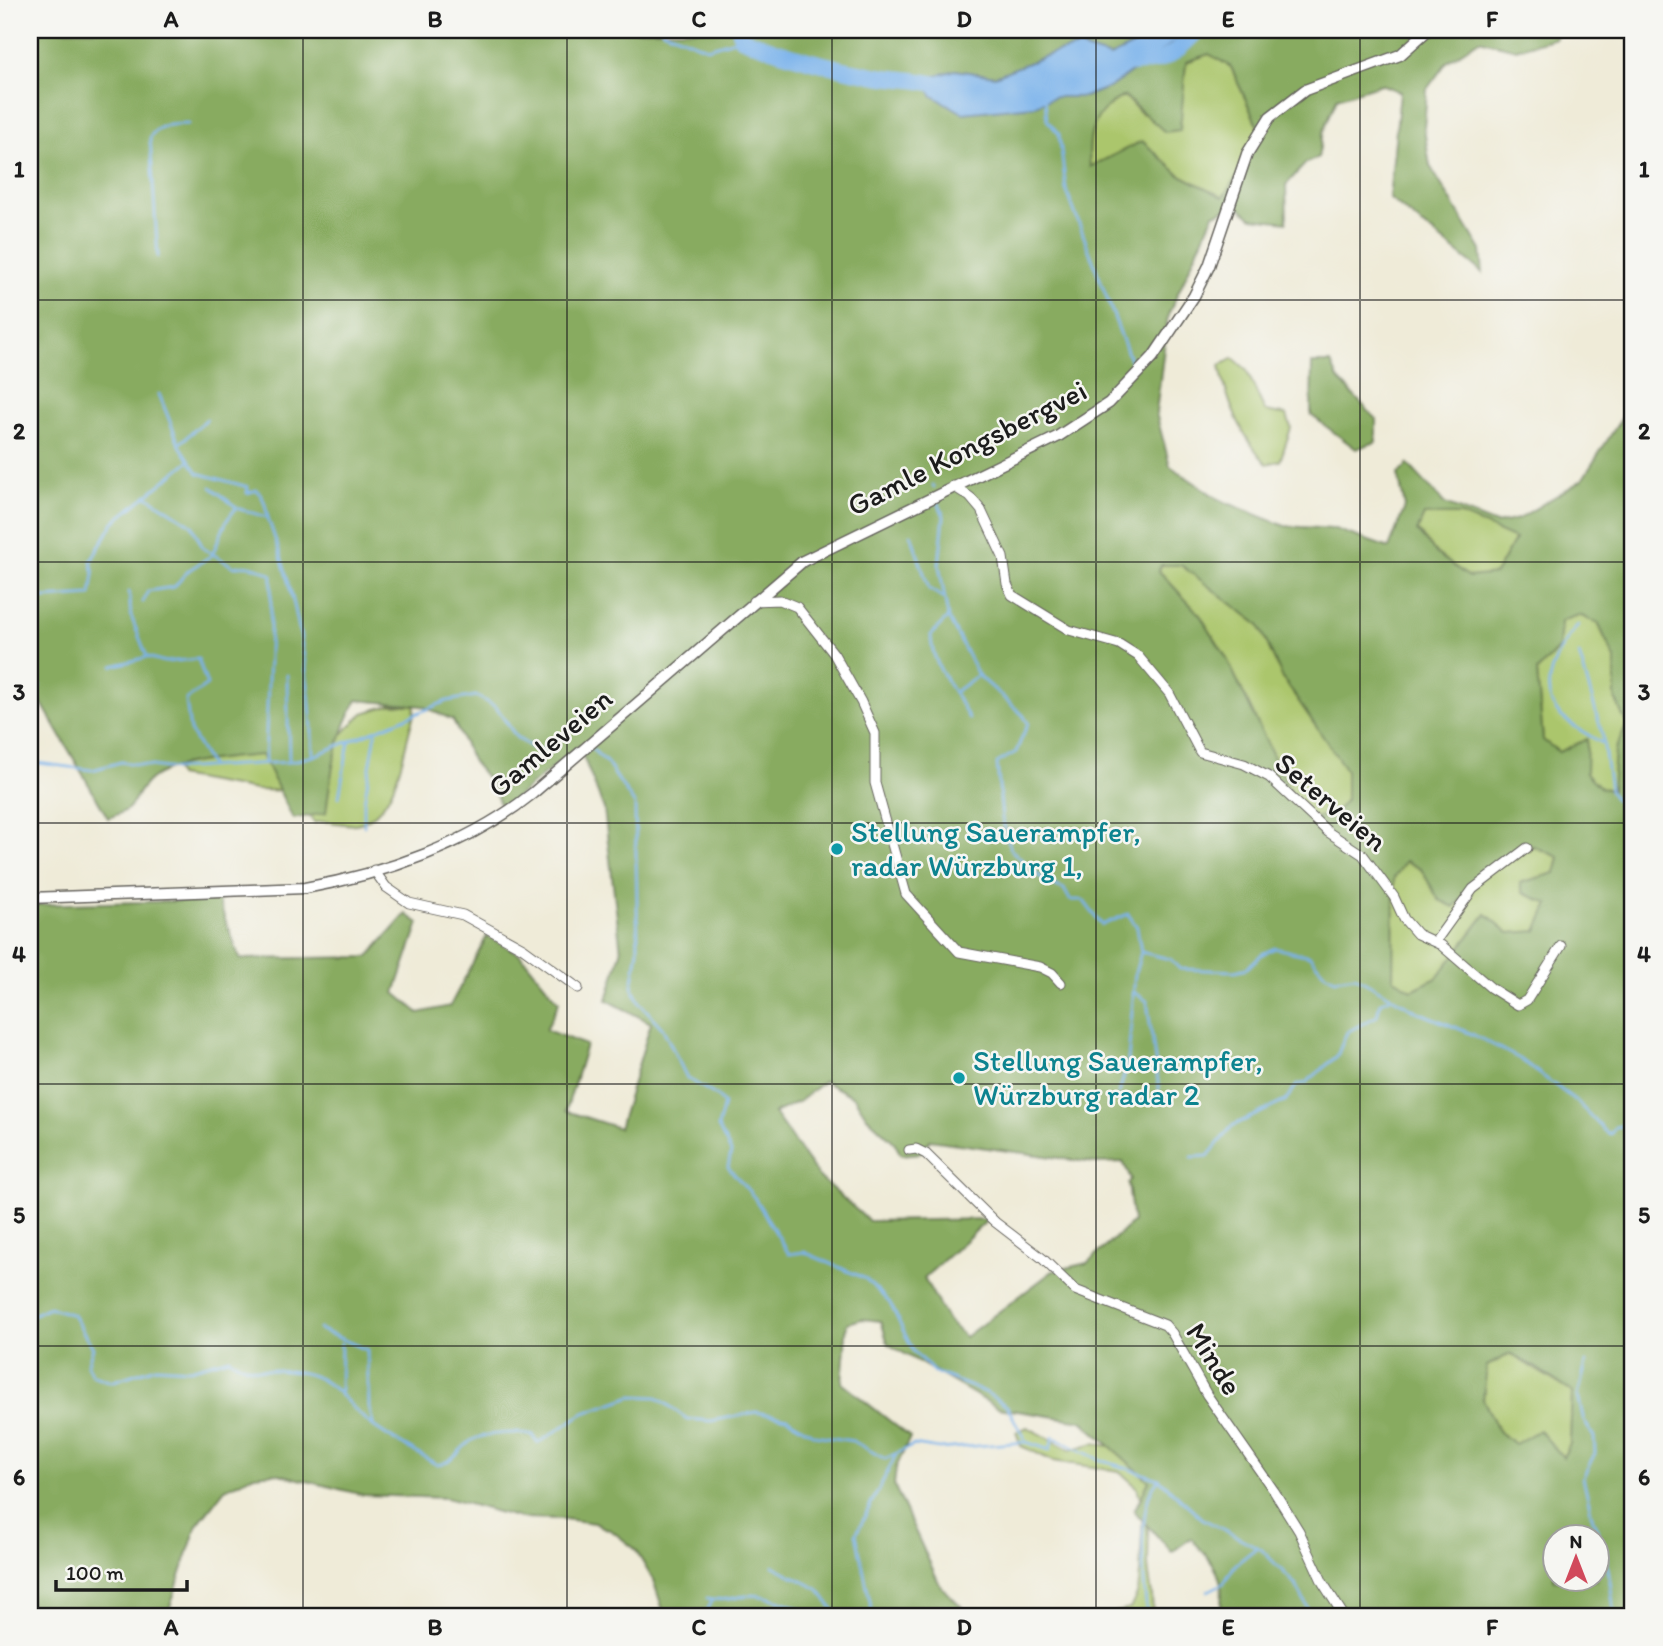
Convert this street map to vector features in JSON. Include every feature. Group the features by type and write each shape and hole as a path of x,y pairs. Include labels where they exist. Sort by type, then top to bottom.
{"main road":[{"name":"Gamle Kongsbergvei","path":"736,616 785,573 808,558 1067,431 1118,395 1162,346 1194,296 1209,266 1247,153 1270,117 1305,90 1400,55 1428,30"},
{"name":"Gamleveien","path":"30,898 295,889 374,870 470,834 519,805 736,616"}],"street":[{"name":"Seterveien","path":"953,486 970,497 981,510 1003,557 1007,584 1012,594 1069,630 1119,644 1138,656 1169,693 1200,752 1244,764 1269,777 1328,832 1363,855 1394,897 1409,927 1435,942 1500,995 1518,1005 1527,1000 1561,946"},
{"path":"753,601 780,600 797,607 834,654 861,702 875,733 876,789 908,897 959,952 1040,967 1052,973 1061,984"},
{"path":"1435,942 1474,889 1527,849"},
{"path":"374,870 386,887 409,903 463,915 523,948 578,988"},
{"name":"Minde","path":"909,1150 916,1149 926,1154 1000,1227 1042,1258 1075,1290 1165,1325 1207,1395 1299,1531 1322,1583 1344,1616"}],"green space":[{"path":"30,30 1165,30 1110,57 1078,47 1051,54 995,76 955,70 1034,106 1053,97 1084,97 1110,87 1192,30 1556,30 1556,38 1516,49 1479,40 1447,62 1427,89 1424,129 1430,166 1481,250 1483,273 1389,198 1400,92 1381,84 1337,98 1323,132 1318,158 1306,163 1286,185 1287,222 1252,218 1237,205 1214,214 1168,315 1156,413 1170,466 1220,500 1285,526 1335,529 1389,548 1405,507 1398,474 1408,464 1445,504 1496,524 1518,519 1582,480 1626,411 1624,359 1633,344 1633,1616 1219,1616 1222,1592 1220,1582 1207,1556 1191,1538 1172,1552 1134,1511 1149,1481 1082,1421 998,1408 888,1344 881,1321 862,1319 847,1323 842,1383 910,1437 896,1468 894,1485 940,1585 966,1611 967,1616 665,1616 653,1580 635,1549 612,1531 594,1523 520,1518 446,1498 363,1495 275,1473 254,1475 225,1489 197,1525 167,1616 30,1616 30,905 218,900 240,959 368,957 406,914 419,923 395,993 419,1013 450,1006 487,936 521,955 559,1002 546,1030 586,1045 566,1111 619,1128 651,1023 607,1000 621,952 604,809 579,746 502,809 491,783 473,762 453,720 422,706 357,700 339,741 326,813 293,819 262,755 217,759 169,769 146,783 129,808 108,818 30,683","holes":["1209,54 1231,67 1259,129 1243,168 1223,197 1180,175 1142,141 1090,167 1090,144 1094,125 1105,109 1124,96 1165,132 1180,130 1186,62","1424,515 1461,515 1515,539 1495,574 1469,577 1437,554 1417,531","1161,565 1181,565 1259,625 1282,677 1346,770 1346,800 1333,815 1309,819 1295,802 1226,657 1200,615 1159,571","1579,615 1598,623 1615,659 1615,698 1627,725 1615,750 1612,790 1601,788 1586,773 1587,739 1559,752 1543,740 1537,671 1559,648 1561,621","1533,846 1559,857 1555,873 1520,883 1523,893 1549,904 1537,931 1509,933 1486,914 1437,978 1412,990 1393,978 1394,878 1406,861 1421,869 1439,900 1454,907 1499,859","824,1081 854,1097 867,1117 894,1142 901,1155 920,1153 930,1140 1095,1163 1123,1162 1131,1179 1128,1183 1133,1222 1087,1263 1053,1271 965,1337 948,1321 924,1278 989,1219 869,1221 818,1176 774,1113 800,1101","1510,1354 1572,1392 1570,1444 1563,1457 1539,1430 1515,1444 1499,1432 1483,1399 1487,1366"]},
{"path":"1209,54 1231,67 1259,129 1243,168 1223,197 1180,175 1142,141 1089,168 1090,134 1104,109 1124,96 1142,114 1182,102 1186,62"},
{"path":"1233,358 1246,369 1265,411 1287,415 1291,428 1280,461 1267,464 1236,418 1220,365"},
{"path":"1312,363 1331,363 1338,379 1376,419 1376,442 1356,449 1311,415"},
{"path":"1424,515 1461,515 1515,538 1495,575 1469,577 1437,554 1417,530"},
{"path":"1161,564 1181,565 1259,624 1282,677 1347,770 1346,800 1333,815 1309,819 1295,802 1226,657 1200,615 1159,571"},
{"path":"1579,615 1598,623 1615,659 1615,698 1627,725 1615,750 1613,790 1601,788 1543,740 1537,671 1559,648 1561,621"},
{"path":"390,705 415,705 403,759 385,803 375,814 357,824 314,823 296,791 256,790 178,776 173,763 341,735 363,713"},
{"path":"1533,846 1559,857 1555,873 1520,883 1524,893 1550,904 1537,932 1509,933 1486,914 1437,978 1412,990 1393,979 1394,878 1406,861 1421,869 1439,900 1455,905 1499,859"},
{"path":"1510,1354 1572,1392 1570,1444 1563,1457 1515,1444 1499,1432 1483,1399 1486,1366"},
{"path":"1027,1427 1070,1450 1094,1443 1114,1447 1220,1548 1146,1518 1152,1616 1100,1616 1130,1609 1138,1592 1143,1509 1137,1487 1119,1471 1053,1461 1021,1446 1016,1432"}],"water":[{"path":"1165,30 1192,30 1110,87 1084,97 1054,97 1034,106 963,113 933,96 923,80 955,70 995,76 1051,54 1078,47 1110,57"}],"waterway":[{"path":"662,30 707,48 741,38"},
{"path":"740,30 741,38 809,60 861,73 943,86"},
{"path":"1124,64 1166,57 1174,53 1198,30"},
{"path":"1045,99 1047,120 1059,134 1066,189 1131,362"},
{"path":"158,257 150,138 161,127 188,124"},
{"path":"159,394 179,444 198,473 248,487 247,493 257,490 263,498 288,580 301,638 313,756"},
{"path":"179,444 207,419"},
{"path":"30,592 44,598 91,595 94,574 91,561 114,522 189,461"},
{"path":"211,487 236,507"},
{"path":"147,496 192,525 203,548 234,567 253,567 272,575 265,763"},
{"path":"938,502 944,516 939,565 948,617 978,675 1023,715 1028,723 1016,752 997,763 1002,818 1011,850 1046,882 1064,889 1070,900 1083,900 1102,925 1128,914 1137,927 1141,952 1135,973 1128,1061 1119,1093"},
{"path":"143,602 148,591 174,587 189,570 212,555 227,520 236,508 267,517"},
{"path":"911,534 929,589 944,598"},
{"path":"129,592 131,616 147,657"},
{"path":"948,617 931,635 932,647 940,668 969,719"},
{"path":"1578,625 1557,656 1549,680 1549,693 1552,704 1560,715 1602,743"},
{"path":"1579,654 1602,733 1610,790 1615,800 1627,803 1633,810"},
{"path":"113,666 147,657 165,662 198,659 207,685 186,700 190,731 210,765"},
{"path":"287,675 289,762"},
{"path":"956,691 978,675"},
{"path":"30,700 32,690 40,686"},
{"path":"30,762 92,770 121,762 174,769 289,762 313,756 447,701 476,696 496,707 517,738 538,751 557,746"},
{"path":"364,826 364,802 376,733"},
{"path":"339,797 349,742"},
{"path":"592,749 607,763 635,805 638,950 632,987 640,1003 663,1029 687,1078 717,1096 724,1104 718,1127 731,1152 728,1167 754,1197 789,1254 804,1252 866,1279 890,1303 913,1351 934,1372 985,1392 1007,1406 1026,1442 1050,1450 1053,1437 1098,1459 1159,1479 1203,1519 1261,1549 1296,1585 1312,1616"},
{"path":"1141,952 1170,959 1180,969 1235,971 1247,968 1262,954 1275,948 1310,956 1325,974 1335,979 1355,976 1418,1012 1472,1034 1520,1059 1576,1101 1606,1132 1611,1134 1615,1127 1633,1124"},
{"path":"1134,992 1147,1001 1159,1089"},
{"path":"1192,1157 1208,1156 1232,1126 1285,1101 1297,1085 1306,1083 1337,1056 1347,1032 1377,1016 1380,1003 1390,998"},
{"path":"1139,1065 1157,1066"},
{"path":"30,1316 49,1307 73,1315 93,1348 87,1365 92,1375 111,1382 156,1367 190,1369 229,1358 250,1368 296,1372 318,1378 331,1386 375,1427 437,1465 452,1458 472,1440 485,1436 520,1433 533,1435 538,1443 584,1413 632,1396 657,1397 687,1419 711,1421 756,1412 787,1418 814,1435 853,1441 885,1459 914,1445 939,1449 1026,1442"},
{"path":"319,1329 367,1350 369,1406 373,1424"},
{"path":"340,1395 341,1343"},
{"path":"1586,1363 1578,1396 1584,1421 1594,1437 1595,1453 1583,1477 1593,1520 1605,1548 1615,1616"},
{"path":"873,1616 856,1534 897,1453"},
{"path":"1147,1616 1143,1565 1144,1525 1146,1507 1158,1480"},
{"path":"1208,1591 1224,1583 1235,1565 1256,1548"},
{"path":"773,1566 818,1589 838,1616"},
{"path":"707,1598 761,1596 789,1604 812,1616"},
{"path":"705,1616 712,1600"},
{"path":"1134,1616 1146,1610"}],"place":[{"name":"Stellung Sauerampfer, radar Würzburg 1,","path":"837,849"},
{"name":"Stellung Sauerampfer, Würzburg radar 2","path":"959,1078"}]}
